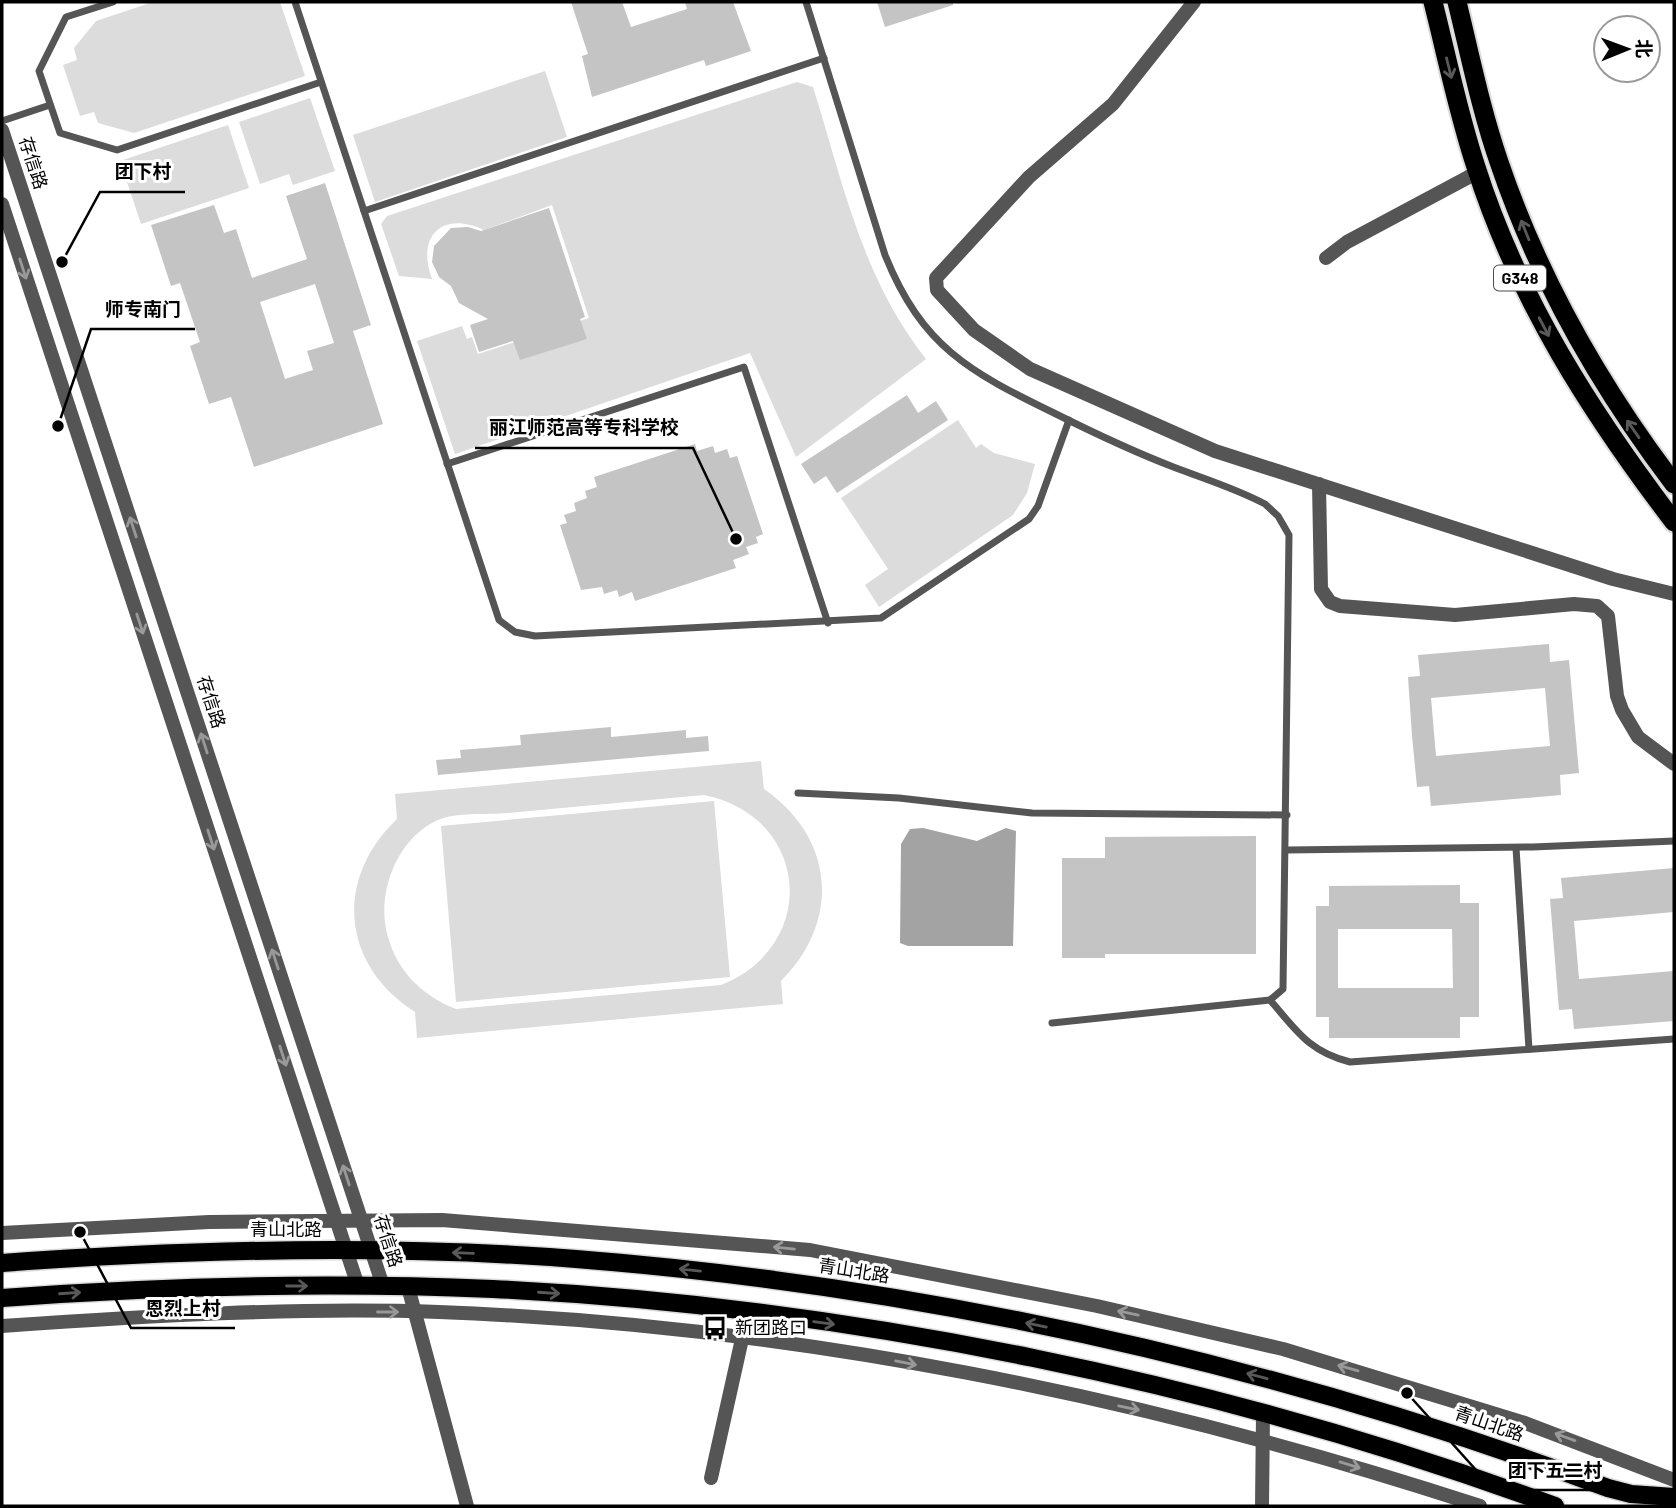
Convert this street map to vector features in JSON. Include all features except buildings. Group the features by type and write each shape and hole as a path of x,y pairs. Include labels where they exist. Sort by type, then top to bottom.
{"highway":[{"name":"G348","path":"1433,2 1478,172 1505,245 1555,348 1598,420 1674,522"},
{"name":"G348","path":"1457,2 1498,160 1542,270 1596,372 1674,484"}],"main road":[{"name":"青山北路","path":"2,1263 170,1253 346,1250 496,1254 640,1265 776,1280 952,1308 1101,1338 1250,1374 1447,1431 1608,1488 1631,1494 1674,1497"},
{"path":"2,1298 171,1288 383,1286 570,1294 748,1312 1013,1356 1264,1414 1424,1461 1555,1506"}],"street":[{"path":"1194,2 1113,104 1029,177 936,278 937,290 974,330 1030,369 1215,451 1613,579 1674,594"},
{"name":"存信路","path":"2,130 383,1286"},
{"path":"1326,258 1347,242 1478,172"},
{"path":"2,204 358,1286"},
{"path":"1319,484 1321,589 1330,602 1340,606 1455,615 1574,604 1601,608 1608,617 1617,696 1622,710 1644,742 1674,764"},
{"path":"2,1233 209,1222 442,1220 783,1247 990,1284 1206,1330 1359,1371 1525,1423 1674,1480"},
{"path":"408,1287 467,1506"},
{"path":"2,1326 212,1314 415,1312 797,1342 1185,1420 1262,1440 1480,1506"},
{"path":"711,1478 748,1312"},
{"path":"1262,1506 1264,1414"}],"lane":[{"path":"113,2 66,17 39,71 60,133 117,150 321,82"},
{"path":"295,2 499,620 514,632 535,636 828,623 864,621 890,614 1030,519 1038,506 1069,421"},
{"path":"806,2 885,255 915,313 943,347 976,374 1069,421 1135,452 1257,499 1272,509 1284,525 1291,546 1285,982 1279,994 1270,1000 1052,1023"},
{"path":"364,211 824,58"},
{"path":"2,121 50,105"},
{"path":"447,464 744,367 828,623"},
{"path":"798,793 899,798 1032,813 1287,815"},
{"path":"1287,850 1516,848 1674,841"},
{"path":"1516,848 1529,1049"},
{"path":"1270,1000 1308,1044 1323,1054 1350,1062 1674,1039"}],"shaded area":[{"path":"153,2 280,2 305,76 134,133 98,123 94,112 80,116 63,65 77,60 74,48 96,21"},
{"path":"545,71 567,137 375,202 353,135"},
{"path":"797,82 813,87 845,194 870,263 904,328 926,359 796,457 750,353 455,454 417,341 462,326 467,339 472,337 478,354 589,318 552,205 484,230 456,223 445,225 430,239 427,250 432,279 399,276 381,224 387,216"},
{"path":"310,98 335,171 293,185 289,174 260,184 239,122"},
{"path":"228,125 249,188 141,224 120,161"},
{"path":"958,420 976,448 981,444 994,453 1035,464 1027,493 1013,515 879,607 865,585 888,569 841,498"},
{"path":"761,761 764,789 788,809 805,831 816,855 822,881 821,907 814,933 800,958 781,981 783,1004 417,1038 415,1012 390,993 372,970 360,946 355,920 355,894 363,868 377,843 397,819 395,794","holes":["704,795 739,808 765,828 782,854 789,883 787,913 775,941 753,966 721,985 456,1009 420,988 395,956 384,913 389,881 402,851 412,838 438,820 462,815"]},
{"path":"714,801 730,977 456,1002 441,826"},
{"path":"923,828 977,841 1006,828 1016,831 1013,946 908,946 900,943 901,844 910,829"}],"place":[{"name":"团下村","path":"62,262"},
{"name":"师专南门","path":"58,426"},
{"name":"丽江师范高等专科学校","path":"736,539"},
{"name":"恩烈上村","path":"80,1232"},
{"name":"新团路口","path":"715,1328"},
{"name":"团下五二村","path":"1407,1393"}]}
